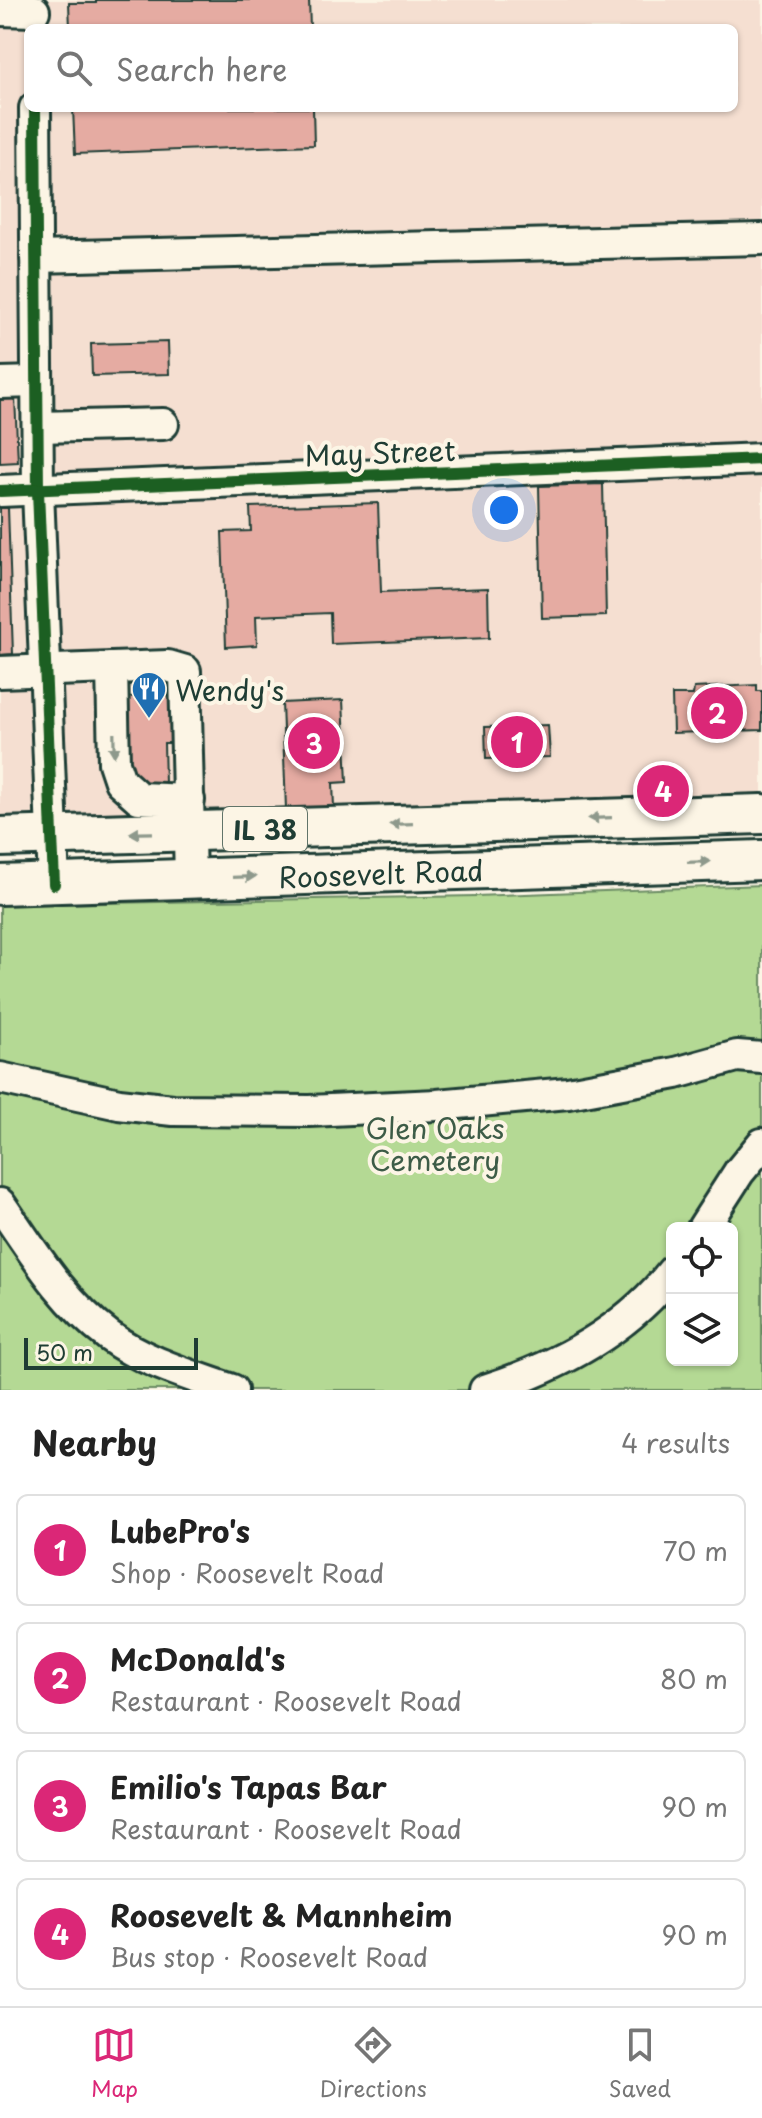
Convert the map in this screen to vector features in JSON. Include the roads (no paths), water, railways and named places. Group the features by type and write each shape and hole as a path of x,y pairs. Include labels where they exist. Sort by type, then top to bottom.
{"main road":[{"name":"Roosevelt Road","path":"0,837 52,835 189,816 762,814"},
{"name":"Roosevelt Road","path":"0,885 762,860"}],"street":[{"path":"0,10 34,13"},
{"path":"35,112 38,491 54,884"},
{"path":"36,257 762,239"},
{"path":"0,383 37,382"},
{"path":"38,427 163,424"},
{"name":"May Street","path":"0,491 762,459"},
{"path":"0,672 168,666 185,671 190,879"},
{"path":"112,668 114,763 120,781 139,798 189,816"},
{"path":"0,1078 105,1102 233,1113 437,1105 568,1093 676,1073 737,1056 762,1058"},
{"path":"707,1222 739,1172 762,1144"},
{"path":"0,1204 56,1283 84,1316 145,1357 232,1390"},
{"path":"485,1390 528,1376 570,1354 642,1307 666,1279"}],"place":[{"name":"McDonald's","path":"717,713"},
{"name":"Wendy's","path":"149,720"},
{"name":"LubePro's","path":"517,742"},
{"name":"Emilio's Tapas Bar","path":"314,743"},
{"name":"Roosevelt & Mannheim","path":"663,791"}],"park label":[{"name":"Glen Oaks Cemetery","path":"435,1143"}]}
